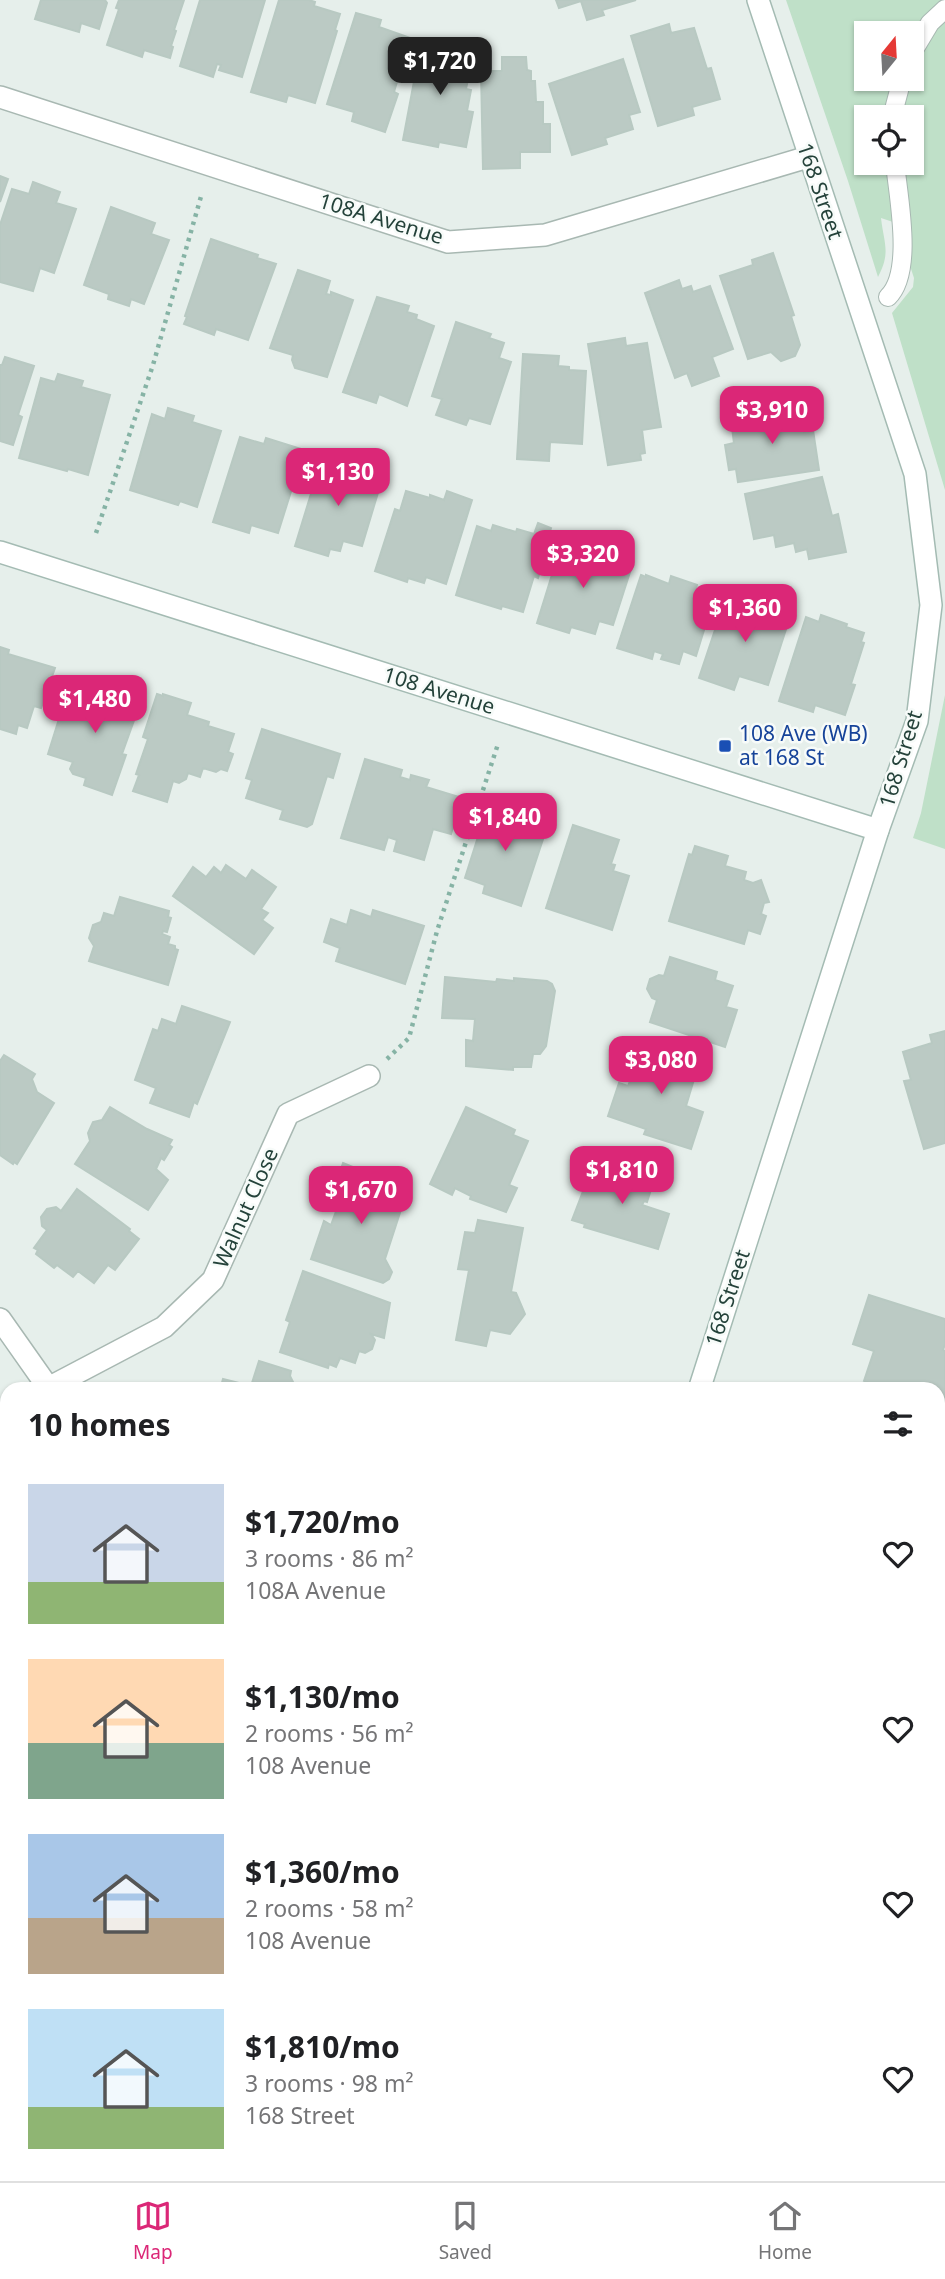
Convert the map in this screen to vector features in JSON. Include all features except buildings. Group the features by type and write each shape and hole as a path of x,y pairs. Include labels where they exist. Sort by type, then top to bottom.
{"street":[{"name":"168 Street","path":"702,1382 878,830 916,721 931,605 915,474 758,0"},
{"name":"108A Avenue","path":"0,97 448,242 545,235 808,157"},
{"name":"108 Avenue","path":"0,552 878,830"},
{"name":"Walnut Close","path":"61,1382 164,1327 214,1280 288,1114 369,1076"},
{"path":"0,1320 46,1382"}],"lane":[{"path":"924,33 945,9"},
{"path":"888,297 895,290 902,262 896,175"}],"path":[{"path":"96,533 153,365 202,193"},
{"path":"369,1076 409,1038 437,931 498,744"}],"green space":[{"path":"786,0 945,0 945,490 892,313 913,287 914,278 896,223 881,218 885,254 878,277"},
{"path":"945,695 945,849 913,838 921,813"}],"place":[{"name":"108 Ave (WB) at 168 St","path":"725,746"}]}
